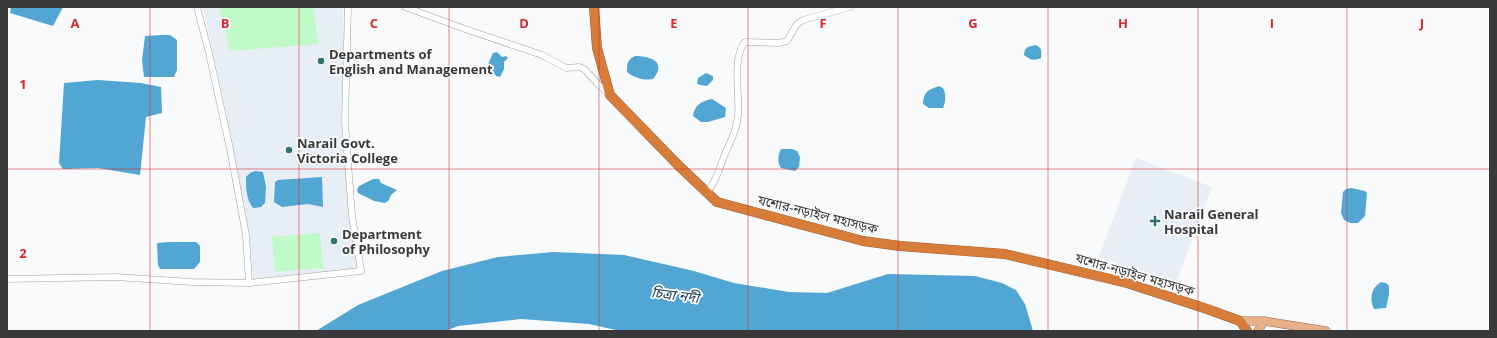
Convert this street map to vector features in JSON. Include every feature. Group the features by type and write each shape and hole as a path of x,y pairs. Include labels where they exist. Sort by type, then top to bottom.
{"highway":[{"name":"যশোর-নড়াইল মহাসড়ক","path":"594,7 597,48 610,95 645,132 717,202 863,241 900,246 1005,254 1127,282 1240,321"},
{"path":"1240,321 1247,331"}],"main road":[{"path":"1240,321 1264,321 1326,331"},
{"path":"1258,331 1264,321"}],"street":[{"path":"197,7 220,105 246,235 249,283"},
{"path":"7,279 116,277 192,282 249,283 361,272 352,216 345,122 348,7"},
{"path":"405,7 542,55 566,68 579,67 584,69 610,95"},
{"path":"707,193 714,184 734,137 738,115 737,76 740,52 744,43 779,43 787,41 797,24 803,20 850,7"}],"shaded area":[{"name":"Narail Govt. Victoria College","path":"203,7 343,7 345,104 360,269 253,280 249,233 243,209 226,113"},
{"name":"Narail General Hospital","path":"1136,158 1212,187 1175,285 1099,257"}],"green space":[{"path":"219,7 314,7 318,44 230,51"},
{"path":"320,233 323,268 275,272 272,237"}],"water":[{"path":"11,7 63,7 53,26 10,13"},
{"path":"170,35 177,40 177,70 174,77 144,77 142,60 145,36"},
{"path":"1035,45 1041,50 1041,58 1032,60 1024,55 1024,52 1026,48"},
{"path":"497,52 502,57 506,56 508,58 504,62 504,69 500,77 496,76 494,73 485,71 493,53"},
{"path":"635,56 647,57 658,64 657,73 653,79 646,80 633,76 627,72 628,62"},
{"path":"706,73 713,76 713,80 707,86 697,83 698,78"},
{"path":"98,80 141,83 161,87 162,113 146,117 140,175 98,168 63,169 59,163 64,83"},
{"path":"939,86 943,88 945,93 943,108 929,108 923,104 924,96 929,90"},
{"path":"712,99 726,108 725,117 708,122 701,122 693,116 695,109 699,104"},
{"path":"781,149 792,149 797,151 800,157 799,167 795,171 781,168 778,159"},
{"path":"255,171 263,172 266,187 265,203 261,207 253,208 246,189 246,177"},
{"path":"322,177 323,207 308,204 282,207 274,202 275,182 278,180"},
{"path":"373,179 379,179 381,183 397,190 385,203 374,201 358,193 357,190 359,186"},
{"path":"1351,188 1365,191 1367,193 1365,216 1358,223 1350,223 1344,220 1341,213 1343,192 1346,189"},
{"path":"196,242 200,246 200,262 194,269 160,269 158,265 157,243"},
{"name":"চিত্রা নদী","path":"553,252 624,255 694,271 734,283 789,292 827,293 888,274 975,276 1002,283 1016,290 1025,304 1033,331 620,331 589,324 521,319 458,326 446,331 316,331 358,305 442,271 498,257"},
{"path":"1381,282 1386,283 1389,286 1386,308 1374,309 1371,298 1372,294 1375,287"}],"place":[{"name":"Departments of English and Management","path":"321,61"},
{"name":"Narail Govt. Victoria College","path":"289,150"},
{"name":"Narail General Hospital","path":"1155,221"},
{"name":"Department of Philosophy","path":"334,241"}]}
